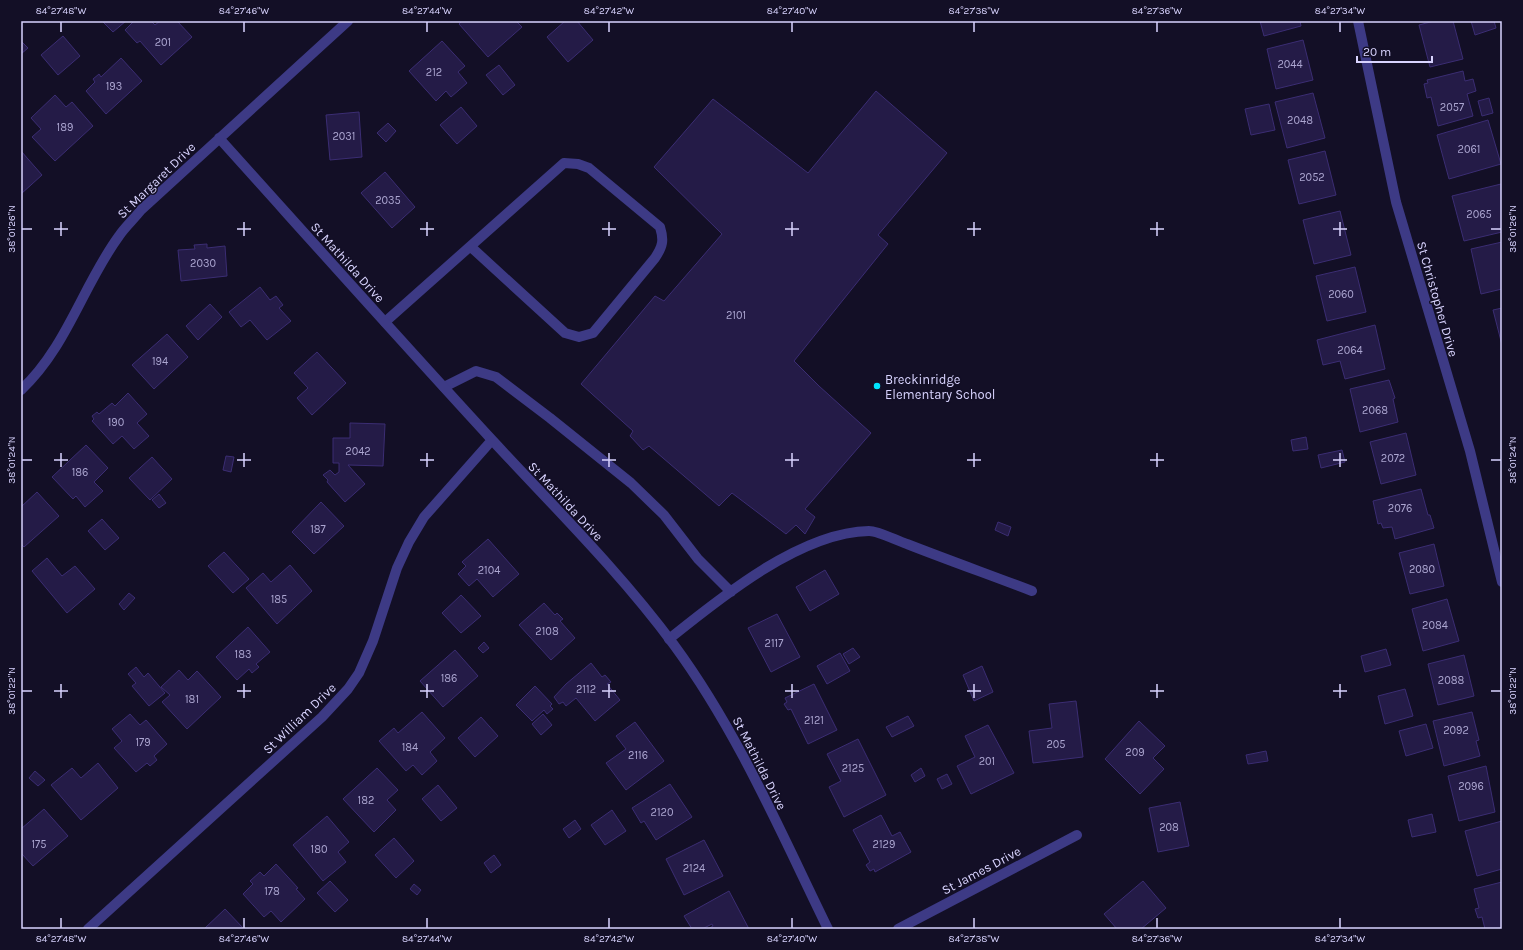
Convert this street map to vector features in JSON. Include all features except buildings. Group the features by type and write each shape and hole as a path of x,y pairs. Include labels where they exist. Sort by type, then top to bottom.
{"street":[{"name":"St Margaret Drive","path":"21,390 34,378 51,356 119,235 141,210 348,21"},
{"name":"St Christopher Drive","path":"1358,21 1396,202 1470,451 1502,582"},
{"name":"St Mathilda Drive","path":"219,138 492,440 633,592 669,639 711,701 738,747 828,929"},
{"path":"385,322 564,163 578,164 589,168 660,226 663,237 663,247 656,258 593,333 579,337 565,333 471,247"},
{"path":"444,387 476,371 496,377 631,483 664,515 698,559 731,592"},
{"name":"St William Drive","path":"88,929 322,717 348,689 359,673 373,641 397,568 409,542 424,517 492,440"},
{"path":"669,639 704,610 762,571 805,546 833,537 871,531 1032,591"},
{"name":"St James Drive","path":"898,929 1077,834"}],"place":[{"name":"Breckinridge Elementary School","path":"877,386"}]}
